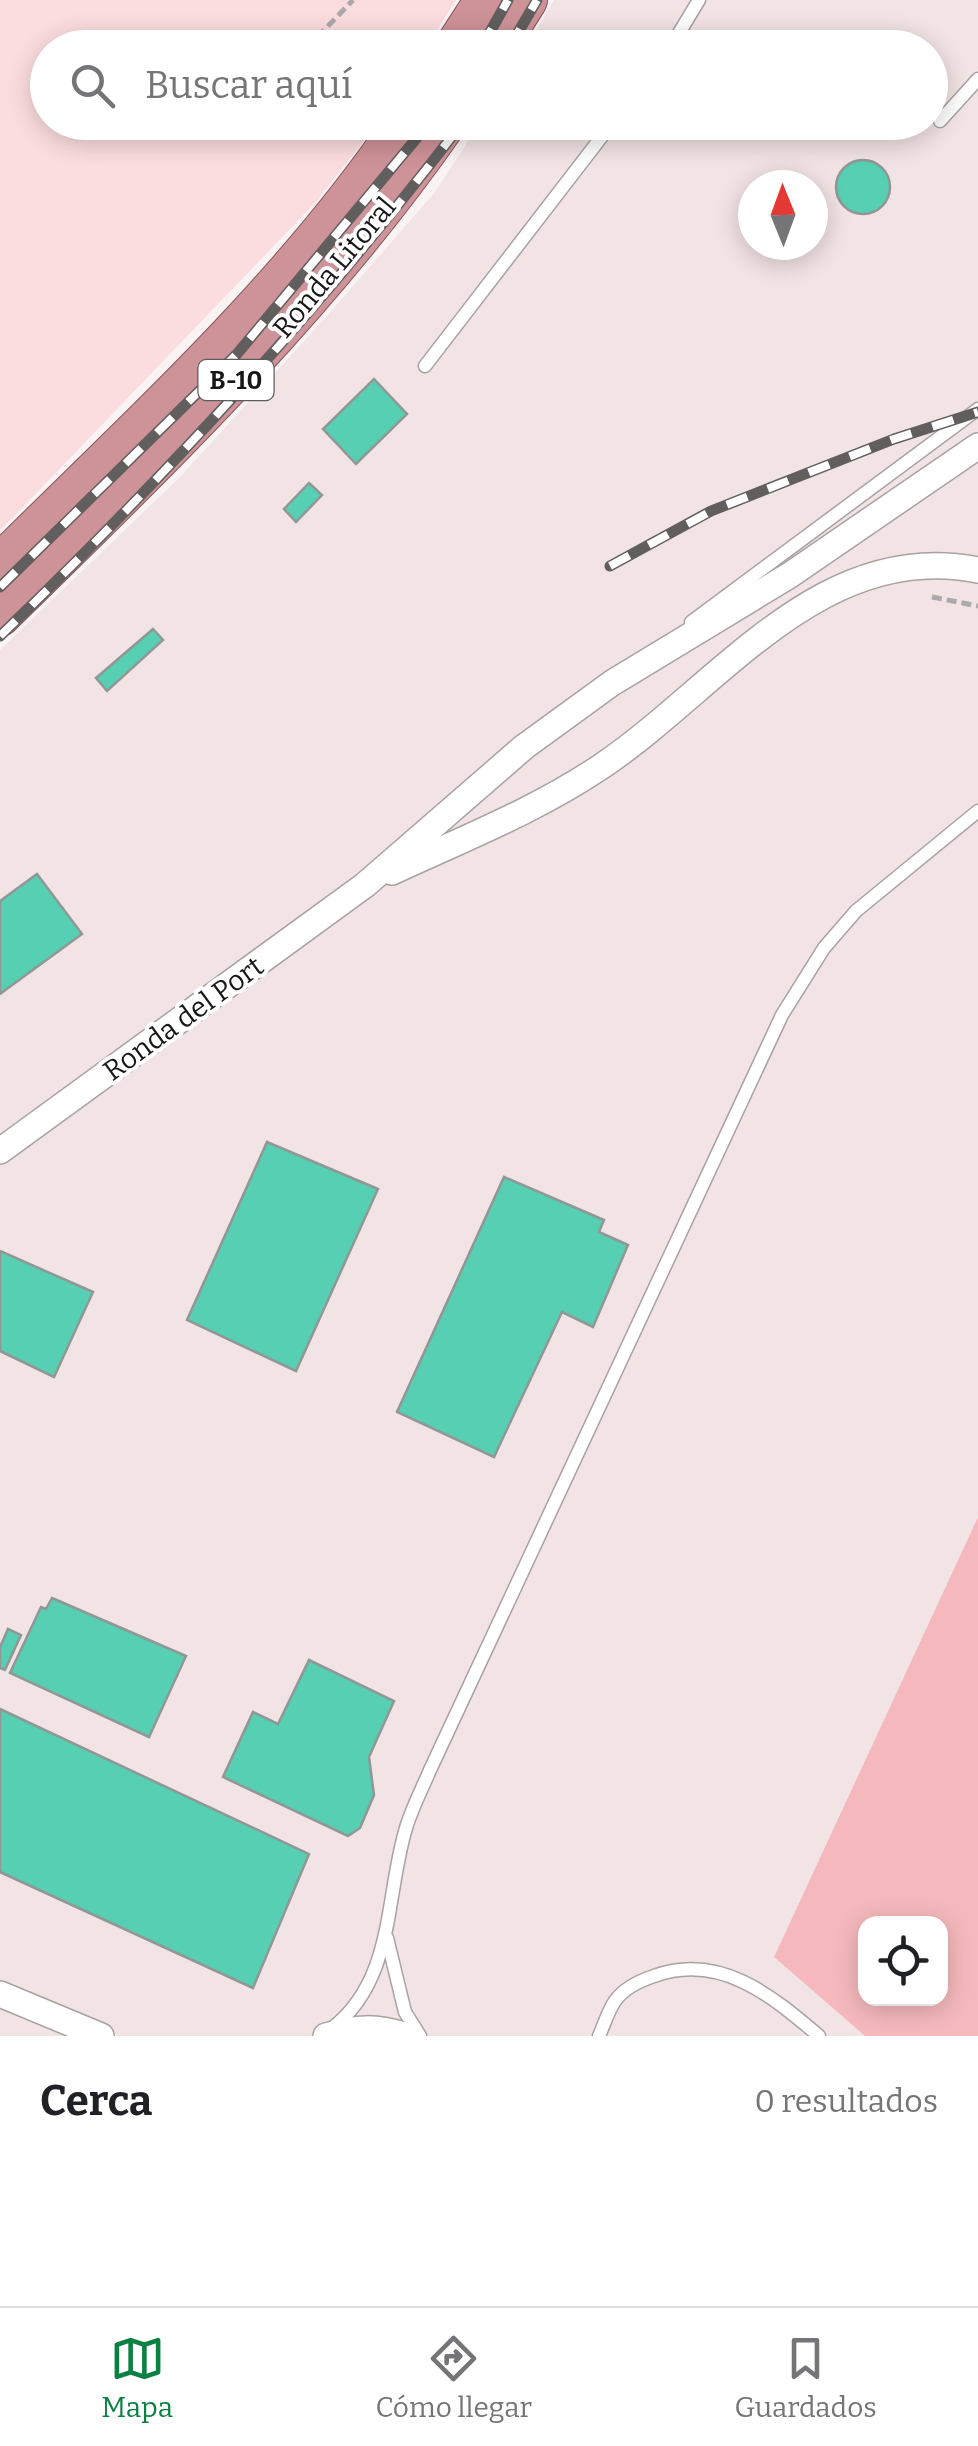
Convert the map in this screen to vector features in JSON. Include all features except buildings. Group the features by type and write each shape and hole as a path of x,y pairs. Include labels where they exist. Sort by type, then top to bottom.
{"highway":[{"path":"466,30 485,0"},
{"path":"507,30 526,0"},
{"name":"Ronda Litoral","path":"0,564 214,352 352,194 391,140"},
{"name":"Ronda Litoral","path":"0,616 297,314 435,140"}],"street":[{"path":"365,884 524,747 636,665 790,574 978,446"},
{"path":"365,884 574,785 655,728 783,620 843,584 904,566 978,570"},
{"name":"Ronda del Port","path":"0,1152 365,884"},
{"path":"0,1994 101,2036"},
{"path":"324,2036 354,2027 385,2029 406,2036"}],"lane":[{"path":"681,30 699,0"},
{"path":"948,113 978,80"},
{"path":"425,366 599,140"},
{"path":"636,665 978,409"},
{"path":"324,2036 360,1998 387,1938 406,1828 430,1770 782,1014 824,948 856,911 978,811"},
{"path":"387,1938 405,2012 420,2036"},
{"path":"599,2036 625,1991 657,1974 693,1970 730,1974 766,1992 819,2036"}],"path":[{"path":"325,30 354,0"},
{"path":"923,596 978,606"}],"shaded area":[{"path":"0,0 456,0 437,30 30,30 30,140 365,140 315,203 0,531"},
{"path":"554,0 978,0 978,1517 774,1957 865,2036 0,2036 0,650 180,477 435,192 469,140 948,140 948,30 536,30"},
{"path":"978,1517 978,2036 865,2036 774,1957"}],"railway":[{"path":"491,30 508,0"},
{"path":"520,30 537,0"},
{"path":"0,587 237,354 415,140"},
{"path":"0,636 124,513 241,388 354,258 449,140"},
{"path":"610,566 711,511 894,439 978,412"}]}
